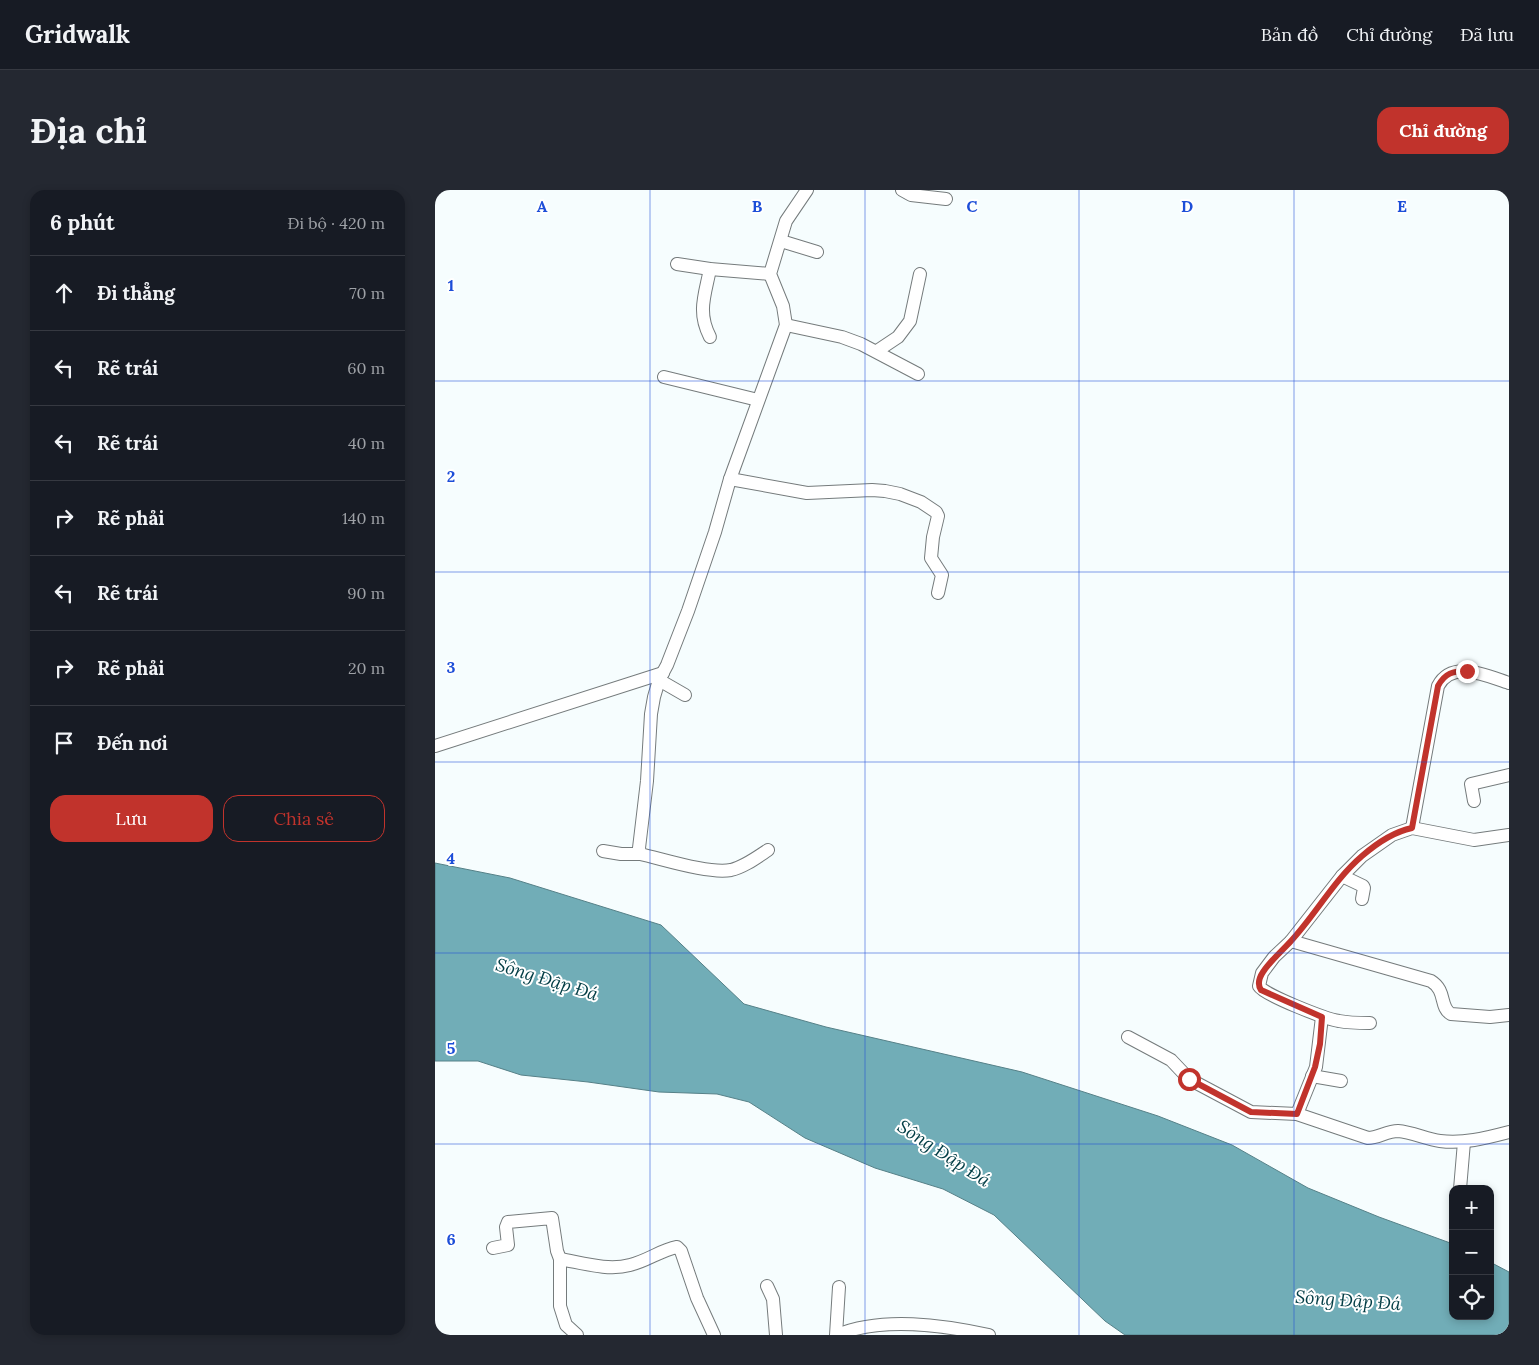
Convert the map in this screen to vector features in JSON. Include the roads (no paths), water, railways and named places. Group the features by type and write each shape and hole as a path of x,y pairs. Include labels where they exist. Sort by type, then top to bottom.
{"street":[{"path":"640,854 651,714 661,676 688,611 715,532 730,479 786,325 780,298 770,274 790,212 807,190"},
{"path":"902,190 911,194 946,199"},
{"path":"781,241 817,252"},
{"path":"677,264 770,274"},
{"path":"710,269 703,305 704,325 710,337"},
{"path":"877,351 898,337 909,321 919,274"},
{"path":"786,325 842,337 877,351 918,374"},
{"path":"664,378 758,400"},
{"path":"730,479 807,493 885,491 900,494 921,502 936,512 938,516 931,558 943,575 938,593"},
{"path":"1412,828 1438,686 1442,677 1449,673 1467,671 1509,683"},
{"path":"661,676 685,695"},
{"path":"435,746 661,676"},
{"path":"1474,801 1471,784 1509,775"},
{"path":"1370,1024 1340,1022 1322,1017 1273,996 1261,990 1259,986 1262,973 1274,957 1291,941 1342,876 1385,839 1402,830 1412,828 1474,840 1509,835"},
{"path":"603,851 621,854 640,854 680,864 725,871 738,868 768,850"},
{"path":"1342,876 1363,886 1362,899"},
{"path":"1291,941 1431,981 1440,988 1447,1011 1451,1014 1490,1017 1509,1015"},
{"path":"1297,1114 1318,1057 1322,1017"},
{"path":"1128,1037 1171,1060 1189,1079 1239,1107 1257,1113 1297,1114 1368,1138 1379,1137 1395,1131 1439,1141 1464,1142 1509,1132"},
{"path":"1312,1076 1341,1081"},
{"path":"1460,1185 1464,1142"},
{"path":"493,1248 508,1245 506,1227 508,1222 550,1217 560,1259 560,1306 566,1325 577,1335"},
{"path":"560,1259 605,1267 621,1267 632,1265 677,1246 713,1335"},
{"path":"767,1286 773,1299 776,1335"},
{"path":"839,1287 836,1335 847,1330 884,1323 922,1330 973,1331 989,1335"}],"water":[{"name":"Sông Đập Đá","path":"435,863 510,878 661,925 744,1004 826,1027 1022,1072 1158,1116 1232,1145 1308,1188 1449,1243 1449,1320 1494,1320 1494,1264 1509,1272 1509,1335 1125,1335 1105,1321 994,1215 943,1189 875,1168 805,1138 749,1102 717,1094 659,1092 521,1075 478,1061 435,1061"}]}
